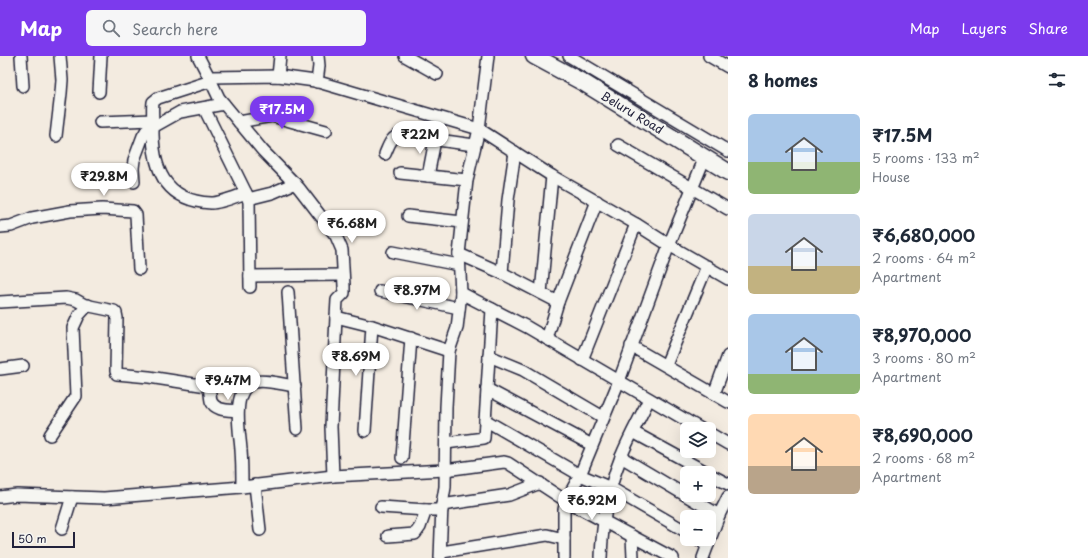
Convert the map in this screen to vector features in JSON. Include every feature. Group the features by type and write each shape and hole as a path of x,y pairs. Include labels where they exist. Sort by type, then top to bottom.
{"highway":[{"name":"Beluru Road","path":"534,56 584,84 728,172"}],"street":[{"path":"21,56 23,86"},
{"path":"56,136 62,80 60,56"},
{"path":"99,92 100,56"},
{"path":"198,56 219,98 263,151 295,183 336,236 342,250 344,293 337,300 331,427 332,476"},
{"path":"278,76 280,56"},
{"path":"317,82 320,66 318,56"},
{"path":"406,56 437,74"},
{"path":"488,56 479,129 466,180 459,260 461,293 457,328 449,351 445,487 442,507 441,555 547,535 564,539"},
{"path":"569,56 588,61 728,151"},
{"path":"709,56 726,63"},
{"path":"584,84 588,61"},
{"path":"295,183 272,193 212,203 197,201 182,196 169,187 162,178 152,143 152,106 155,99 210,79 278,76 317,82 479,129 552,176 728,279"},
{"path":"134,182 134,160 143,136 153,124 180,112 224,104"},
{"path":"204,108 247,196 250,282 343,275"},
{"path":"239,122 272,116 326,131"},
{"path":"100,122 153,124"},
{"path":"385,154 393,138 402,135 474,145"},
{"path":"428,176 435,140"},
{"path":"618,145 728,209"},
{"path":"502,273 508,200 515,152"},
{"path":"564,558 564,510 566,501 580,474 604,417 669,245 705,158"},
{"path":"400,173 466,180"},
{"path":"541,293 552,176"},
{"path":"547,339 558,302 597,201"},
{"path":"0,227 11,226 32,218 70,211 102,209 133,211 136,215 139,269"},
{"path":"408,216 462,222"},
{"path":"582,360 636,224"},
{"path":"393,252 459,260 502,273 558,302"},
{"path":"666,365 707,266"},
{"path":"380,291 459,308"},
{"path":"288,292 297,429"},
{"path":"461,293 547,339 689,422"},
{"path":"0,302 66,298 76,300 88,306 114,311 117,318 116,371 119,375 148,377 207,386 209,387 211,401 214,406 220,409 238,411"},
{"path":"50,435 76,396 73,328 79,315 88,306"},
{"path":"446,443 484,438 492,310"},
{"path":"336,317 372,326 449,351"},
{"path":"365,431 372,326"},
{"path":"402,458 411,338"},
{"path":"631,346 728,402"},
{"path":"489,356 523,370 604,417"},
{"path":"714,394 728,356"},
{"path":"0,369 23,366"},
{"path":"242,487 238,411 242,393 247,386 254,382 295,386"},
{"path":"487,390 592,445"},
{"path":"601,558 604,521 611,488 621,457 649,399"},
{"path":"485,420 580,474 611,488 680,528"},
{"path":"633,432 695,466"},
{"path":"716,437 728,444"},
{"path":"621,457 719,515"},
{"path":"0,496 17,495 104,498 242,487 332,476 445,470 504,462 540,483 566,501 671,557"},
{"path":"716,477 728,484"},
{"path":"381,508 426,510 509,495 540,483"},
{"path":"255,485 260,530"},
{"path":"62,529 72,497"},
{"path":"716,520 728,497"},
{"path":"388,536 415,534 420,527 426,510"},
{"path":"632,536 633,558"},
{"path":"703,546 703,558"}]}
